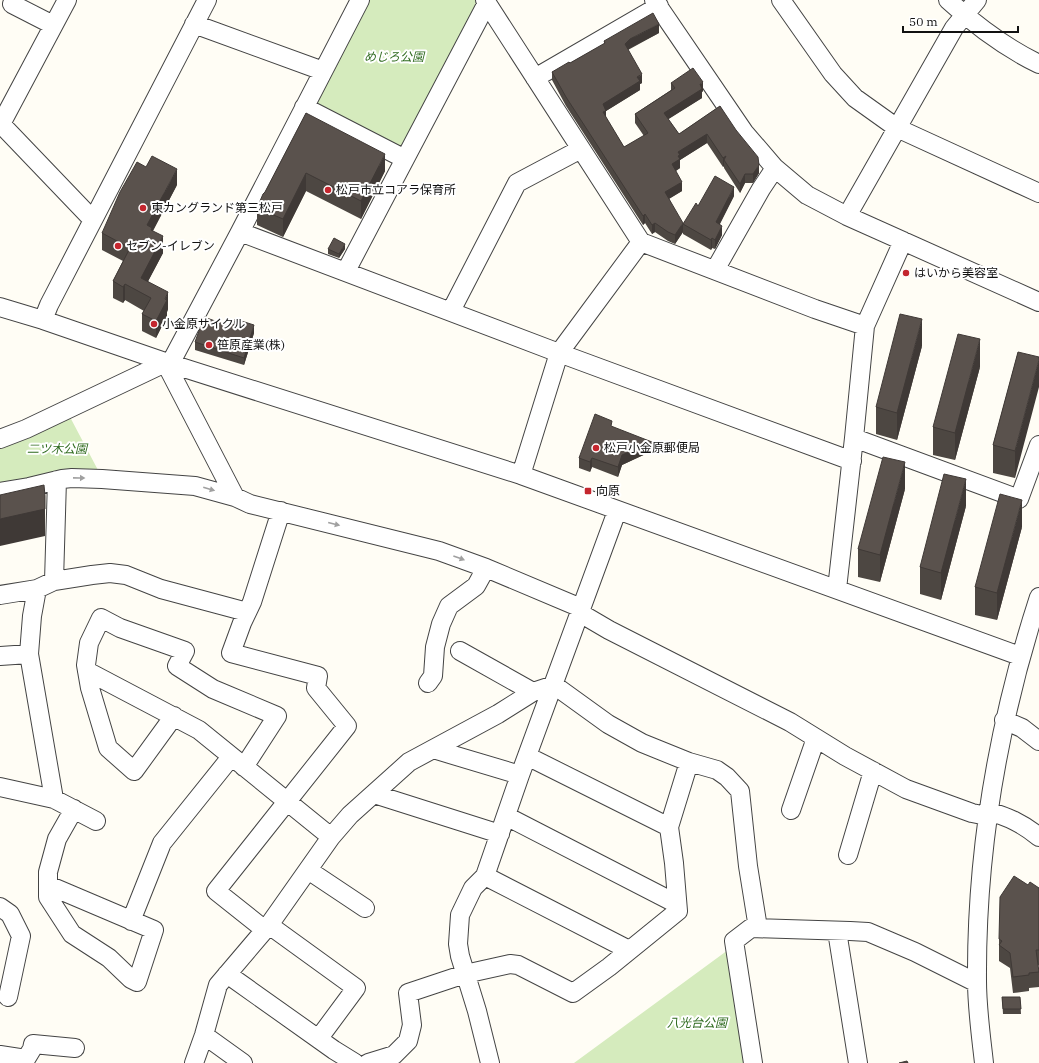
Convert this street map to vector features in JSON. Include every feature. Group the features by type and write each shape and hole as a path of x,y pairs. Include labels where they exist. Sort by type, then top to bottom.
{"street":[{"path":"67,0 1,124 92,219"},
{"path":"43,320 48,305 206,0"},
{"path":"0,439 26,429 166,363 240,232 360,0"},
{"path":"781,0 833,74 856,98 896,128 1039,193"},
{"path":"948,0 993,38 1039,64"},
{"path":"847,216 954,28 977,0"},
{"path":"486,1 641,242 815,309 865,326"},
{"path":"346,271 486,1"},
{"path":"535,78 657,3 744,132 775,168 807,194 847,216 1038,301"},
{"path":"12,4 53,25"},
{"path":"194,24 323,71"},
{"path":"304,107 404,159"},
{"path":"451,311 517,183 581,149"},
{"path":"714,270 761,189 775,168"},
{"path":"240,232 559,353 852,461"},
{"path":"837,589 852,461 865,326 904,241"},
{"path":"521,475 559,353 641,242"},
{"path":"0,307 43,320 166,363 521,475 1020,656"},
{"path":"166,363 235,497"},
{"path":"854,438 1019,499 1039,445"},
{"path":"0,492 72,478 196,486 235,497 250,504 439,551 486,568 580,611 609,630 790,722 845,756 906,789 972,813 987,813 1006,816 1025,826 1039,837"},
{"path":"54,581 57,480"},
{"path":"281,511 252,602 231,653 318,676 316,688 347,726 216,891 356,988 319,1038"},
{"path":"490,1063 477,1011 460,956 458,944 460,915 473,888 485,876 520,775 617,511"},
{"path":"428,683 433,676 435,647 441,624 449,606 476,586 486,568"},
{"path":"0,594 37,589 54,581 110,573 126,575 161,589 247,612"},
{"path":"37,589 32,616 29,654 54,799"},
{"path":"984,1063 977,983 982,860 987,813 1004,720 1020,656 1039,597"},
{"path":"131,920 162,843 238,762 277,716 213,689 177,666 185,651 120,628 101,618 90,643 86,671 108,748 134,771 174,716"},
{"path":"460,651 533,692"},
{"path":"0,656 29,654"},
{"path":"86,671 199,730 331,838"},
{"path":"194,1063 204,1035 218,985 267,927 331,838 350,815 409,762 498,714 533,692 554,685"},
{"path":"554,685 608,724 635,739 689,762 717,770 727,777 740,791 748,866 758,928"},
{"path":"1004,720 1022,728 1039,741"},
{"path":"791,810 816,738"},
{"path":"433,749 520,775"},
{"path":"527,756 669,827"},
{"path":"368,1063 394,1054 408,1041 412,1025 408,993 465,974 510,964 518,965 573,993 609,967 678,911 669,827 689,762"},
{"path":"848,855 873,771"},
{"path":"0,786 54,799 96,821"},
{"path":"374,794 500,834"},
{"path":"48,885 154,930 137,982 131,980 109,958 72,934 48,897 48,885 48,872 57,839 74,809"},
{"path":"506,816 677,904"},
{"path":"308,870 366,908"},
{"path":"485,876 629,950"},
{"path":"0,907 10,914 21,936 8,997"},
{"path":"753,1063 734,941 751,928 868,932 915,952 977,983"},
{"path":"837,931 858,1063"},
{"path":"227,974 334,1050 355,1063"},
{"path":"204,1035 243,1063"},
{"path":"0,1054 26,1059 32,1049 33,1044 75,1048"}],"green space":[{"name":"めじろ公園","path":"368,0 476,0 475,8 403,146 399,148 318,105 317,100"},
{"name":"二ツ木公園","path":"70,417 99,472 0,487 0,445"},
{"name":"八光台公園","path":"728,950 745,1063 574,1063"}],"building":[{"path":"653,13 659,24 630,39 625,44 642,74 637,77 640,81 603,104 606,111 603,112 624,147 648,133 635,114 675,88 671,83 693,68 703,82 700,84 702,89 664,113 679,134 720,106 736,130 758,157 759,165 753,174 745,174 740,184 724,160 726,156 723,158 707,134 678,152 680,159 672,164 682,182 665,192 683,223 675,235 655,223 652,225 645,214 643,216 566,97 552,72 605,43 604,41"},
{"path":"306,113 385,154 361,201 306,173 283,219 257,208"},
{"path":"152,156 177,169 147,225 152,228 151,230 163,236 141,278 168,292 165,299 167,300 156,321 142,314 151,298 125,284 123,287 113,281 130,248 102,233 120,192 137,162 146,167"},
{"path":"715,176 734,187 716,222 722,226 715,240 712,238 711,240 683,224 696,203 698,206"},
{"path":"334,238 345,244 339,254 328,249"},
{"path":"900,314 922,319 897,413 876,407"},
{"path":"204,317 229,326 230,323 234,325 235,319 254,325 244,358 195,342"},
{"path":"958,334 980,339 955,433 933,427"},
{"path":"1018,352 1039,357 1039,360 1015,451 993,445"},
{"path":"595,414 612,421 611,426 652,442 622,455 618,467 592,458 590,462 579,458"},
{"path":"883,457 905,462 880,555 858,549"},
{"path":"944,474 966,479 941,573 920,567"},
{"path":"44,485 45,509 0,519 0,495"},
{"path":"1000,494 1022,500 997,593 975,587"},
{"path":"1014,876 1028,885 1030,882 1039,888 1039,950 1036,950 1039,972 1013,977 1010,953 999,945 1002,941 999,939 1000,897"},
{"path":"1002,997 1020,997 1021,1009 1003,1009"}],"place":[{"name":"松戸市立コアラ保育所","path":"328,190"},
{"name":"東カングランド第三松戸","path":"143,208"},
{"name":"セブン-イレブン","path":"118,246"},
{"name":"はいから美容室","path":"906,273"},
{"name":"小金原サイクル","path":"154,324"},
{"name":"笹原産業(株)","path":"209,345"},
{"name":"松戸小金原郵便局","path":"596,448"},
{"name":"向原","path":"588,491"}]}
